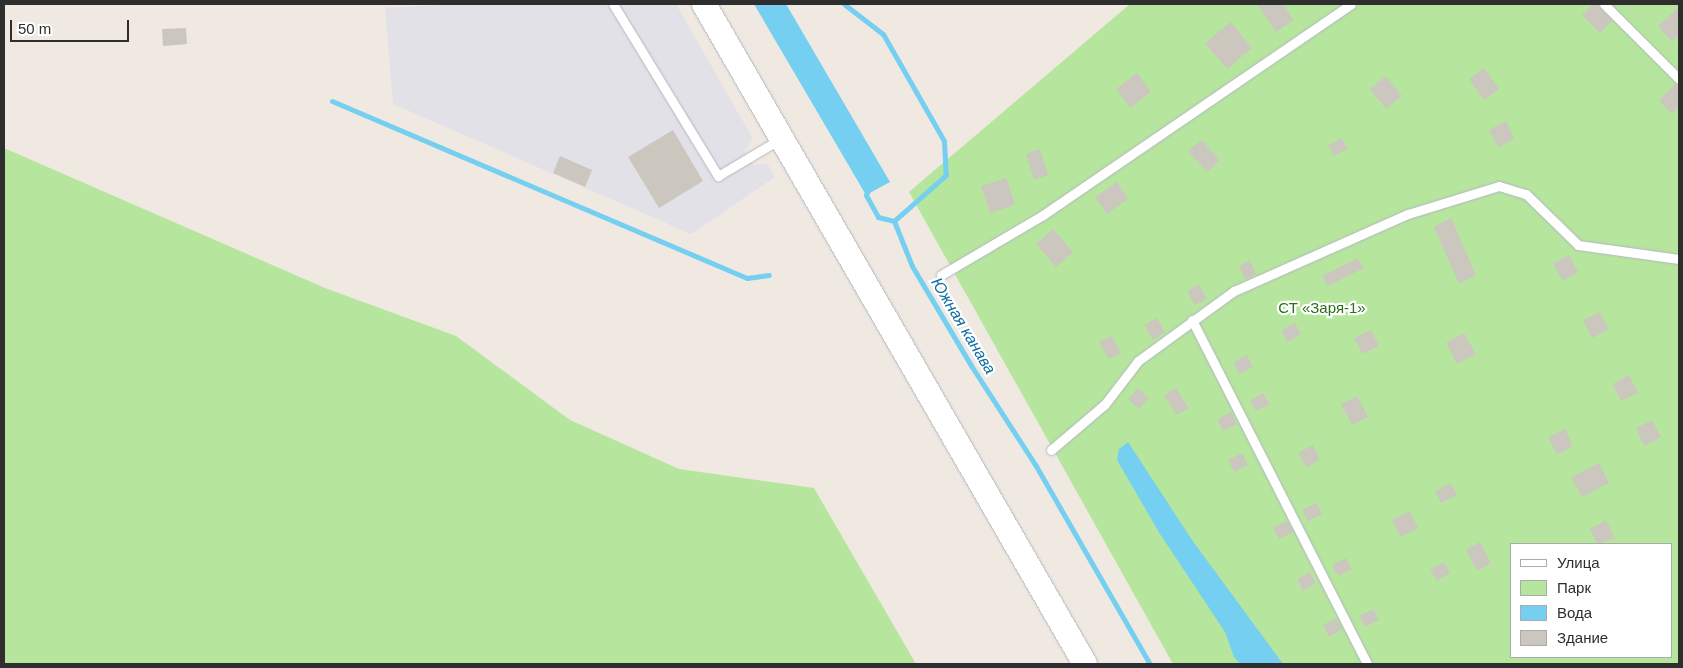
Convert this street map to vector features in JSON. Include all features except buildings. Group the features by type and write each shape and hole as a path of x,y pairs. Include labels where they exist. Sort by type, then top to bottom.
{"main road":[{"path":"704,4 1085,664"}],"lane":[{"path":"613,4 718,176 782,138"},
{"path":"941,275 1043,215 1351,4"},
{"path":"1604,4 1679,79"},
{"path":"1051,450 1105,404 1138,361 1234,291 1408,214 1499,186 1526,194 1578,245 1679,259"},
{"path":"1192,320 1367,664"}],"shaded area":[{"path":"461,4 676,4 753,139 745,151 754,165 767,163 775,177 691,234 393,104 385,8"}],"green space":[{"name":"СТ «Заря-1»","path":"1130,4 1679,4 1679,664 1173,664 909,192"},
{"path":"4,148 325,288 456,336 570,420 679,469 814,488 916,664 4,664"}],"water":[{"path":"754,4 786,4 890,182 866,195"},
{"path":"1128,442 1192,540 1283,664 1240,664 1234,657 1225,632 1160,534 1117,460 1119,449"}],"waterway":[{"path":"844,4 883,34 944,141 946,175 894,221"},
{"path":"332,101 747,278 769,275"},
{"name":"Южная канава","path":"868,190 866,195 878,217 894,221 912,266 972,367 1036,466 1150,664"}]}
